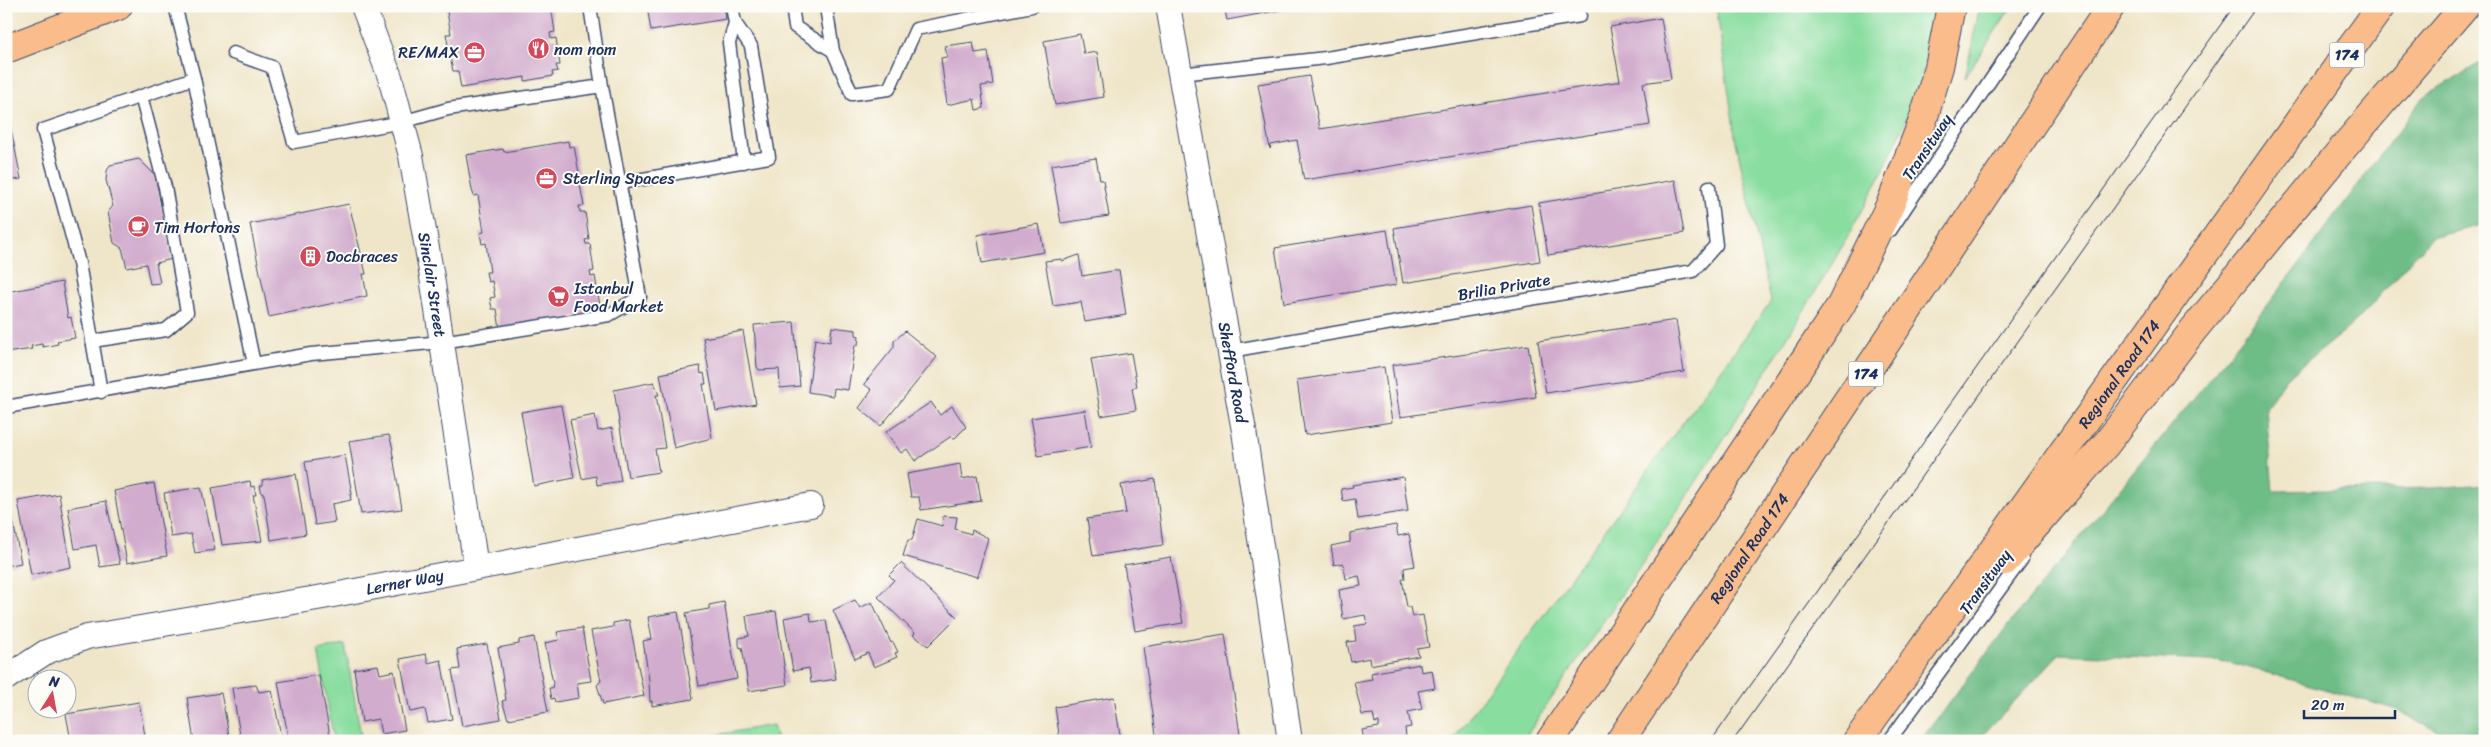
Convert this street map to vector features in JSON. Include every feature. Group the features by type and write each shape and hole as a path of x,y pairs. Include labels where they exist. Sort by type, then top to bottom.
{"main road":[{"path":"6,49 118,6"},
{"path":"1550,741 1840,305 1891,203 1915,141 1939,67 1951,6"},
{"name":"Regional Road 174","path":"1620,741 2111,6"},
{"name":"Regional Road 174","path":"1858,741 2382,6"},
{"path":"1890,695 2107,443 2194,329 2465,6"}],"street":[{"name":"Sinclair Street","path":"363,6 390,77 411,156 442,342 476,567"},
{"name":"Shefford Road","path":"1168,6 1244,430 1290,741"},
{"name":"Lerner Way","path":"6,678 46,652 87,637 323,597 811,505"}],"lane":[{"path":"175,6 194,78 254,364"},
{"path":"6,407 312,354 442,342 609,315 640,297 602,86 590,6"},
{"path":"620,182 770,157 751,46 735,23 732,6"},
{"path":"792,6 795,27 833,51"},
{"path":"826,7 833,51 852,94 889,89 916,30 1032,6"},
{"name":"Transitway","path":"1840,305 2040,6"},
{"path":"1180,74 1326,58 1580,16"},
{"path":"735,23 729,43 744,162"},
{"path":"233,54 272,67 294,142 402,122 448,109 602,86"},
{"path":"101,392 79,263 43,130 194,78"},
{"path":"92,341 166,330 187,312 165,187 141,96"},
{"name":"Brilia Private","path":"1230,352 1693,271 1716,245 1709,187"},
{"name":"Transitway","path":"1889,741 2107,443"},
{"path":"1862,741 1890,695"}],"green space":[{"path":"1716,6 1937,6 1926,58 1915,97 1880,176 1845,241 1807,305 1679,508 1523,741 1452,741 1771,301 1736,142"},
{"path":"1980,6 2012,6 1965,77"},
{"path":"2485,60 2485,224 2431,238 2358,320 2285,379 2266,408 2273,491 2433,488 2485,484 2485,741 2457,741 2394,709 2229,662 2059,654 1977,741 1920,741 2005,629 2229,355 2423,97"},
{"path":"345,645 362,741 334,741 318,650"},
{"path":"773,725 777,741 682,741"}],"building":[{"path":"446,6 551,6 555,32 550,33 551,39 556,38 560,65 556,65 558,71 552,72 553,76 525,81 525,77 461,88 458,71 453,71 450,57 455,56 454,49 449,50 446,34 451,34"},
{"path":"647,6 724,6 726,19 651,31"},
{"path":"802,6 824,6 824,7 803,11"},
{"path":"1224,6 1296,6 1297,7 1227,20"},
{"path":"1661,18 1671,79 1643,83 1650,125 1304,180 1297,140 1271,145 1270,149 1258,84 1309,76 1320,129 1615,82 1620,81 1610,27"},
{"path":"1080,34 1084,54 1097,52 1104,97 1055,105 1044,41"},
{"path":"973,42 975,53 988,51 993,84 981,86 984,108 976,110 974,99 947,105 941,58 947,57 945,46"},
{"path":"6,124 10,124 21,179 6,181"},
{"path":"568,141 569,147 574,146 579,173 574,174 575,180 579,179 584,206 579,206 580,212 585,212 589,239 585,240 586,244 590,244 594,271 590,272 591,277 595,276 600,306 596,307 597,313 500,329 497,309 492,309 490,298 495,297 492,281 488,282 486,272 490,272 486,243 482,244 480,233 484,232 478,195 474,196 472,190 466,155 503,149 504,152"},
{"path":"1096,158 1100,180 1103,180 1109,216 1061,223 1051,165"},
{"name":"Tim Hortons","path":"139,159 155,175 172,259 156,263 160,283 150,284 146,264 127,268 122,248 114,243 108,212 113,206 106,180 110,165"},
{"path":"1675,180 1684,233 1548,255 1539,203"},
{"name":"Docbraces","path":"349,204 366,274 363,274 367,296 269,317 250,224"},
{"path":"1531,205 1540,261 1403,283 1394,228"},
{"path":"1039,224 1044,252 982,263 977,235"},
{"path":"1387,230 1396,285 1284,303 1275,248"},
{"path":"1079,255 1082,276 1119,270 1126,315 1085,322 1081,302 1053,306 1045,261 1062,259 1062,261"},
{"path":"62,282 68,318 71,317 75,338 57,341 58,344 43,347 42,344 31,346 32,349 6,353 6,292"},
{"path":"1676,320 1684,372 1546,393 1538,341"},
{"path":"794,322 800,386 780,388 779,369 759,370 757,367 754,325"},
{"path":"832,327 856,330 856,335 859,336 858,345 855,345 848,390 834,388 833,396 808,392 815,339 830,342"},
{"path":"743,331 756,404 716,411 703,338"},
{"path":"905,331 937,357 881,426 859,408 872,390 864,384 894,347 894,341"},
{"path":"1528,345 1536,397 1400,417 1392,365"},
{"path":"1131,353 1137,387 1132,388 1136,410 1101,416 1091,359"},
{"path":"700,366 701,374 704,373 706,384 703,384 712,438 674,448 660,374"},
{"path":"1384,367 1392,422 1305,435 1297,380"},
{"path":"654,382 659,395 656,395 665,448 655,449 659,472 628,477 614,390"},
{"path":"931,402 940,415 952,406 966,427 955,438 950,437 915,461 907,449 901,453 886,432"},
{"path":"561,405 574,478 534,486 521,412"},
{"path":"1085,410 1091,447 1038,456 1031,418"},
{"path":"595,415 598,431 612,428 621,481 597,485 596,476 582,479 570,420"},
{"path":"389,435 393,449 402,509 361,514 349,441"},
{"path":"345,455 352,494 350,494 351,500 332,504 335,522 315,525 305,462"},
{"path":"960,464 962,479 977,476 981,501 921,510 919,497 911,497 907,474"},
{"path":"296,474 306,534 271,540 264,494 262,494 260,486 263,485 262,480"},
{"path":"1403,477 1408,511 1358,519 1355,499 1343,501 1341,489 1353,487 1352,485"},
{"path":"1155,479 1163,545 1093,556 1087,519 1126,513 1121,485"},
{"path":"250,481 251,487 254,486 256,495 253,495 262,541 222,545 212,488"},
{"path":"154,483 167,556 127,563 114,491"},
{"path":"201,487 215,550 195,553 191,534 171,537 164,493"},
{"path":"59,494 71,567 31,575 18,501"},
{"path":"9,500 21,563 6,566 6,501"},
{"path":"106,501 120,564 100,567 96,545 75,549 68,508"},
{"path":"943,516 957,517 955,529 971,534 972,530 988,538 977,577 903,556 908,540 912,540 918,519 942,526"},
{"path":"1396,525 1398,536 1409,534 1415,566 1404,568 1405,579 1402,579 1407,607 1410,607 1412,617 1423,615 1429,647 1417,649 1419,656 1370,665 1369,658 1351,662 1347,642 1356,641 1354,626 1367,624 1365,615 1343,619 1339,590 1361,586 1359,576 1346,579 1343,563 1334,565 1331,546 1350,542 1350,533"},
{"path":"1171,557 1183,623 1135,631 1124,565"},
{"path":"901,563 957,617 928,646 913,635 915,633 878,597 894,580 889,575"},
{"path":"855,600 860,608 872,602 891,643 893,642 898,652 895,653 897,657 874,667 868,653 855,659 833,610"},
{"path":"724,602 737,679 699,686 686,613 709,609 709,605"},
{"path":"776,611 787,685 749,691 742,647 740,648 739,644 739,638 749,636 746,616"},
{"path":"678,612 693,699 652,706 643,641 652,639 648,617"},
{"path":"810,613 811,622 826,620 836,679 811,683 809,668 793,671 784,618"},
{"path":"629,620 644,696 603,704 597,685 601,681 591,631 613,627 613,623"},
{"path":"582,628 591,681 577,683 579,698 555,702 554,698 551,699 549,688 552,688 553,683 545,643 559,640 557,632"},
{"path":"1225,634 1241,741 1157,741 1143,647"},
{"path":"534,637 548,712 508,719 502,701 506,700 498,648 519,644 519,640"},
{"path":"487,644 501,719 462,726 452,670 460,669 457,649"},
{"path":"426,654 428,663 441,660 452,719 428,723 425,709 410,712 400,659"},
{"path":"1420,664 1421,672 1432,670 1435,688 1418,691 1422,709 1408,712 1411,727 1405,728 1406,736 1402,741 1364,741 1362,730 1379,727 1379,722 1375,723 1373,714 1362,715 1354,682 1372,679 1371,673"},
{"path":"378,665 380,674 394,671 405,730 381,734 378,719 362,722 354,669"},
{"path":"319,675 331,741 289,741 278,682"},
{"path":"256,685 259,692 272,690 282,741 256,741 256,738 241,741 232,688"},
{"path":"221,693 230,741 194,741 187,698"},
{"path":"1114,697 1121,741 1060,741 1055,707"},
{"path":"139,702 146,741 71,741 67,720 78,720 78,712"},
{"path":"1051,736 1052,741 1027,741 1027,740"}],"tram line":[{"path":"1711,741 2234,6"},
{"path":"1733,741 2257,6"}],"place":[{"name":"nom nom","path":"538,49"},
{"name":"RE/MAX","path":"475,52"},
{"name":"Sterling Spaces","path":"547,178"},
{"name":"Tim Hortons","path":"138,227"},
{"name":"Docbraces","path":"310,256"},
{"name":"Istanbul Food Market","path":"558,297"}]}
